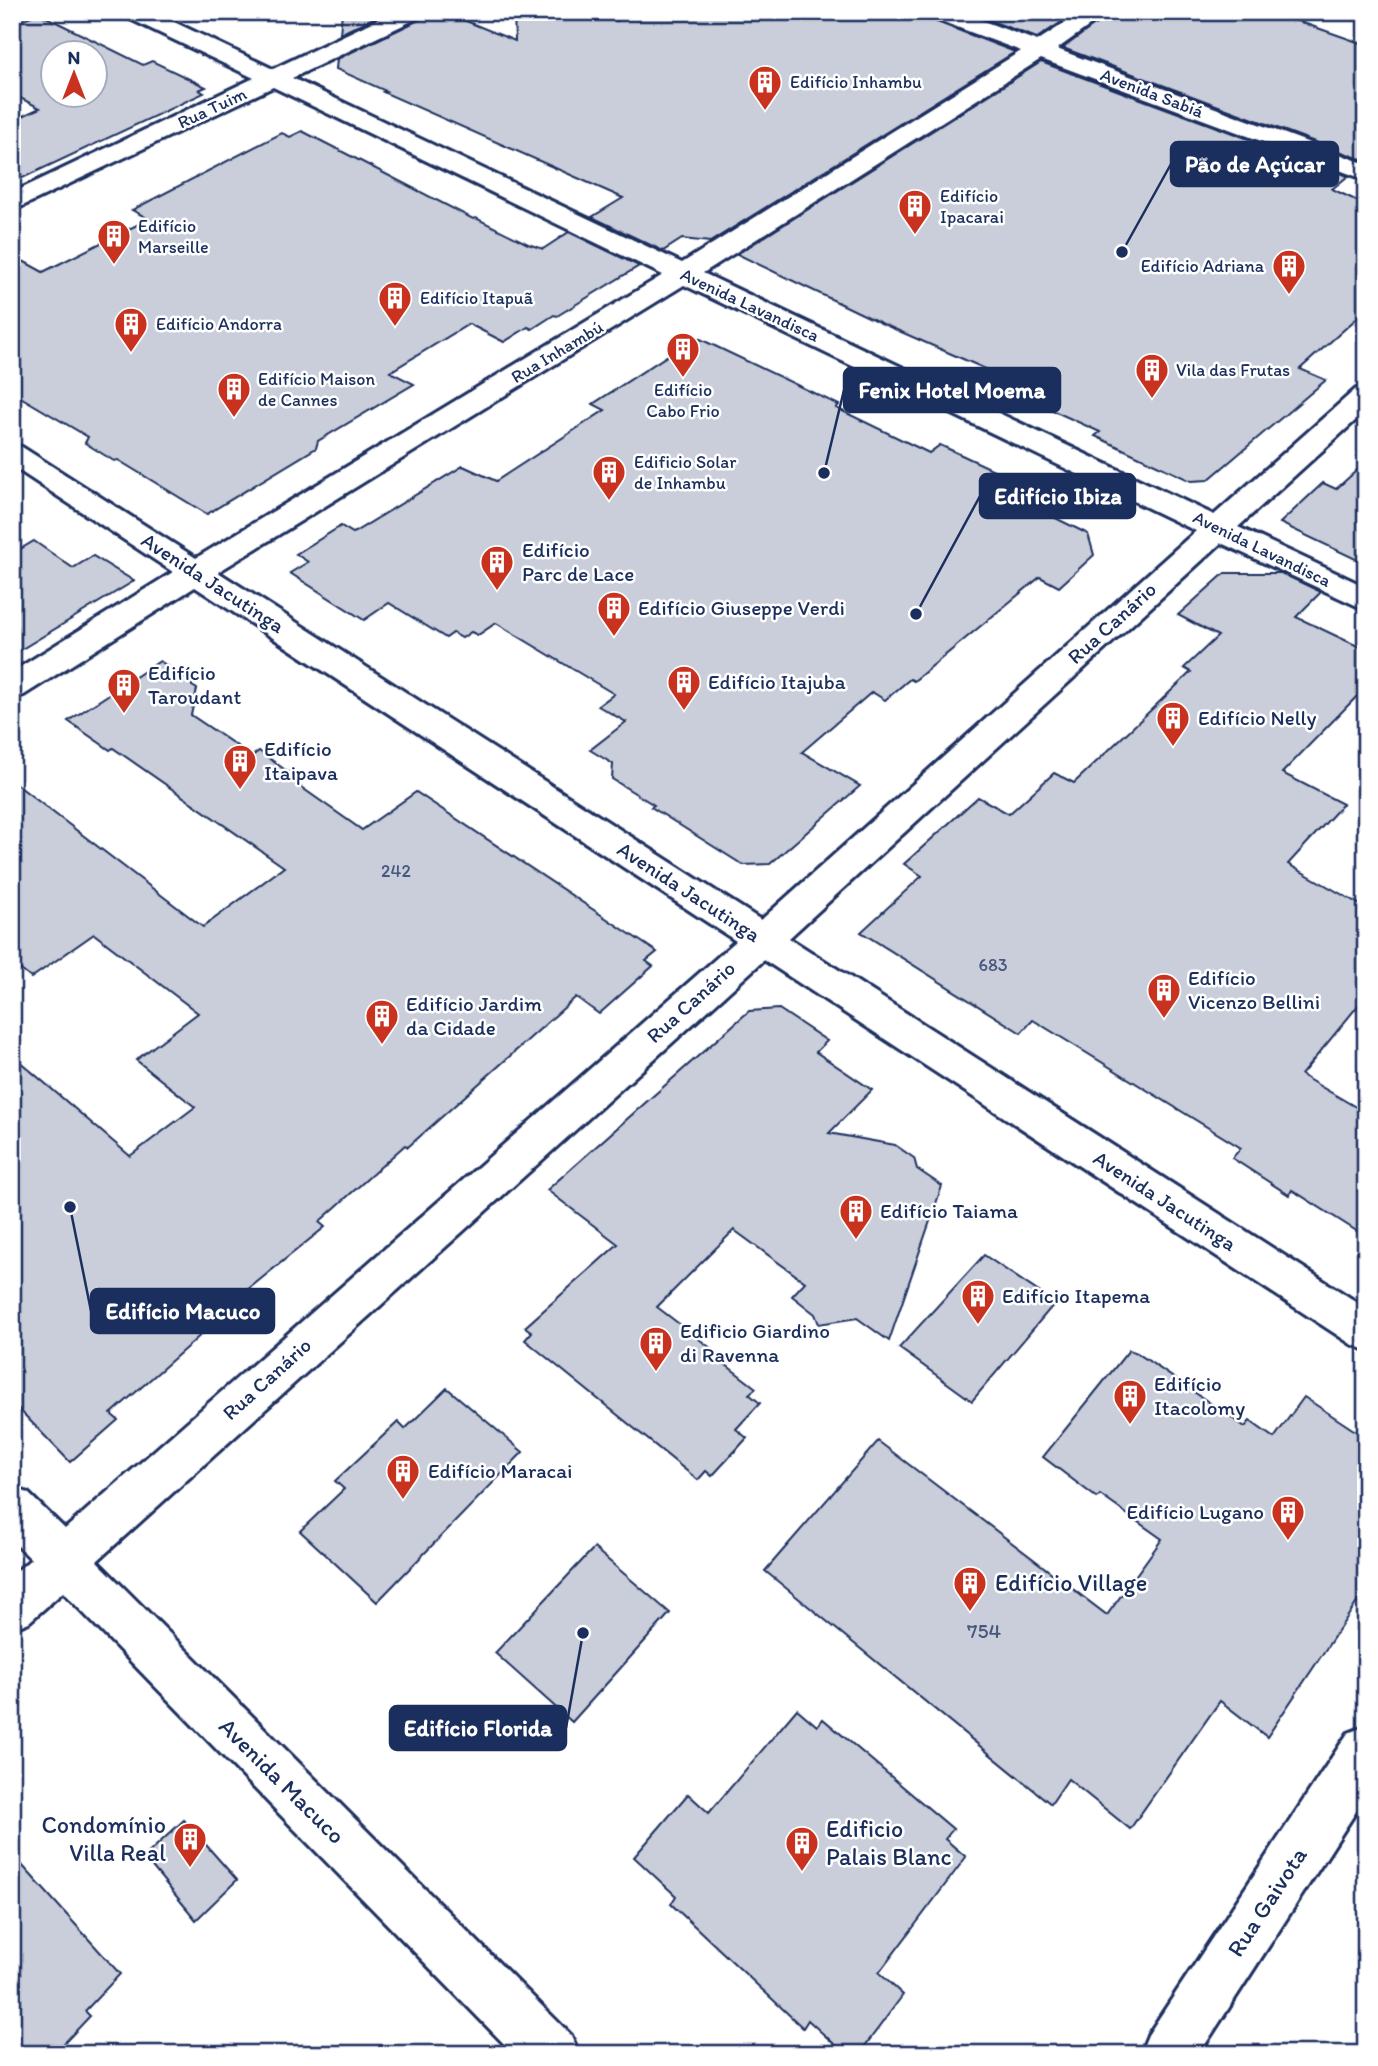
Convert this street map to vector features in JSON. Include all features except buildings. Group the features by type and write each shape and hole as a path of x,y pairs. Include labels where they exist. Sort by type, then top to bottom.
{"street":[{"name":"Avenida Lavandisca","path":"134,12 1366,600"},
{"name":"Rua Tuim","path":"12,203 412,12"},
{"name":"Avenida Sabiá","path":"938,12 1366,173"},
{"name":"Rua Inhambú","path":"12,687 195,571 686,275 1098,12"},
{"name":"Rua Canário","path":"12,1606 762,940 1366,395"},
{"name":"Avenida Jacutinga","path":"12,453 1366,1331"},
{"name":"Avenida Macuco","path":"12,1508 552,2054"},
{"name":"Rua Gaivota","path":"1167,2054 1366,1751"}],"place":[{"name":"Edifício Inhambu","path":"765,112"},
{"name":"Edifício Ipacarai","path":"915,236"},
{"name":"Pão de Açúcar","path":"1122,252"},
{"name":"Edifício Marseille","path":"114,266"},
{"name":"Edifício Adriana","path":"1289,296"},
{"name":"Edifício Itapuã","path":"395,328"},
{"name":"Edifício Andorra","path":"131,354"},
{"name":"Edifício Cabo Frio","path":"683,379"},
{"name":"Vila das Frutas","path":"1152,400"},
{"name":"Edifício Maison de Cannes","path":"234,419"},
{"name":"Fenix Hotel Moema","path":"824,473"},
{"name":"Edificio Solar de Inhambu","path":"609,502"},
{"name":"Edifício Parc de Lace","path":"497,592"},
{"name":"Edifício Ibiza","path":"916,614"},
{"name":"Edifício Giuseppe Verdi","path":"614,638"},
{"name":"Edifício Itajuba","path":"684,712"},
{"name":"Edifício Taroudant","path":"124,715"},
{"name":"Edifício Nelly","path":"1173,748"},
{"name":"Edifício Itaipava","path":"240,791"},
{"name":"Edifício Vicenzo Bellini","path":"1164,1020"},
{"name":"Edifício Jardim da Cidade","path":"382,1046"},
{"name":"Edifício Macuco","path":"70,1207"},
{"name":"Edifício Taiama","path":"856,1241"},
{"name":"Edifício Itapema","path":"978,1326"},
{"name":"Edificio Giardino di Ravenna","path":"656,1373"},
{"name":"Edifício Itacolomy","path":"1130,1426"},
{"name":"Edifício Maracai","path":"403,1501"},
{"name":"Edifício Lugano","path":"1288,1542"},
{"name":"Edifício Village","path":"970,1613"},
{"name":"Edifício Florida","path":"583,1633"},
{"name":"Condomínio Villa Real","path":"190,1869"},
{"name":"Edificio Palais Blanc","path":"802,1873"}]}
